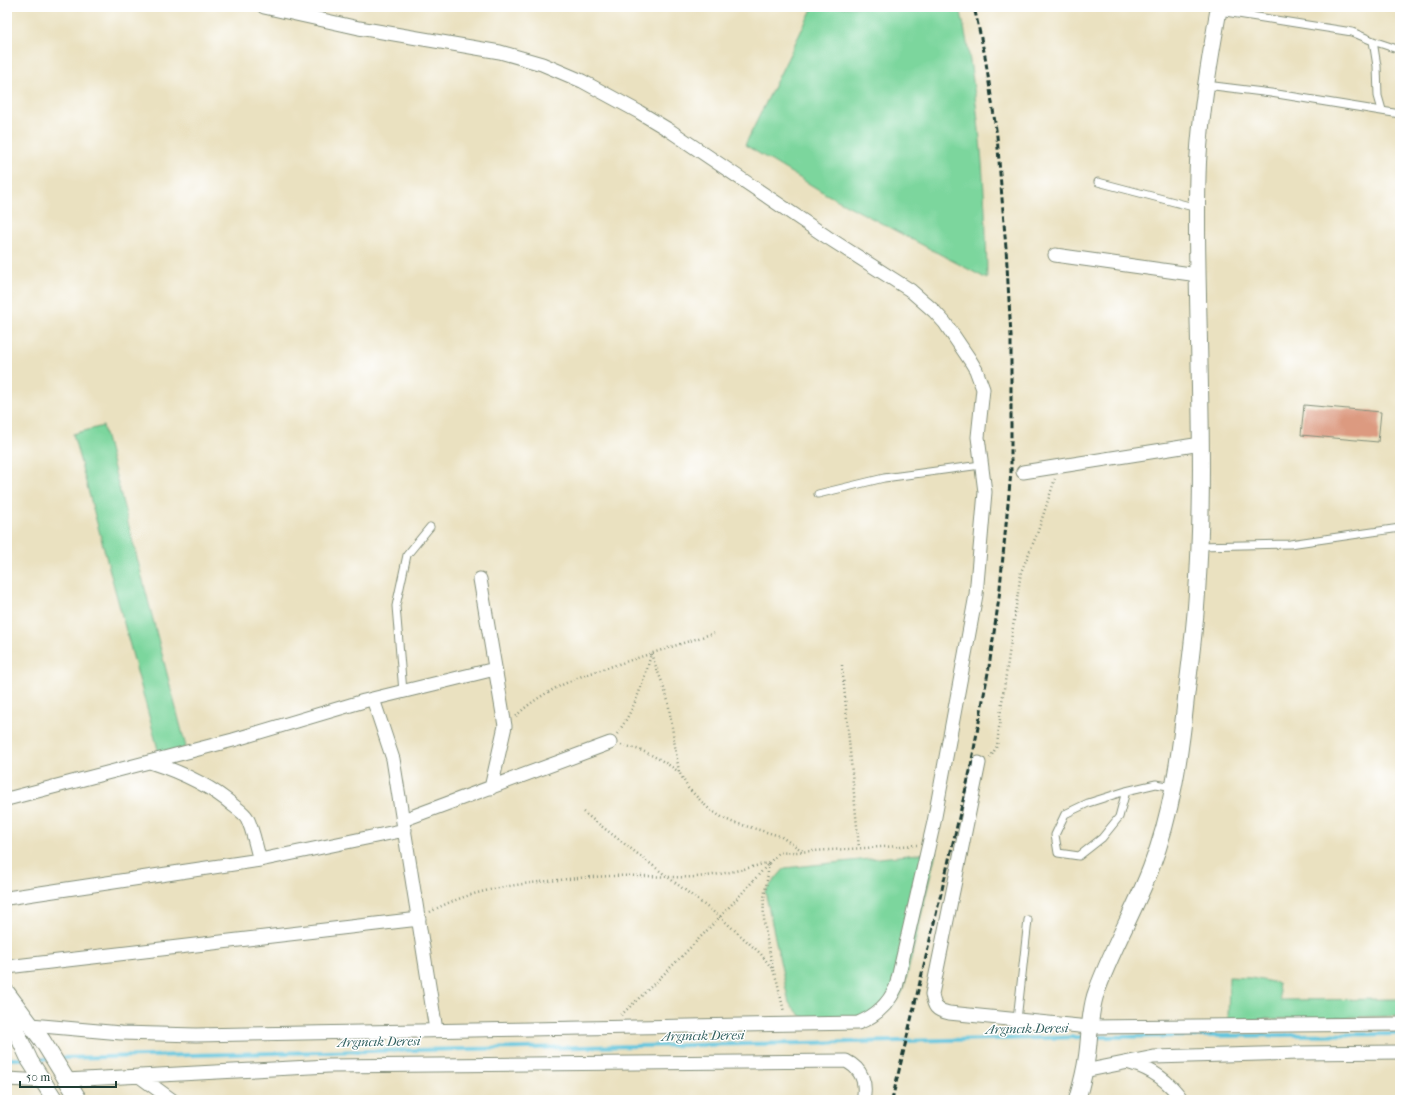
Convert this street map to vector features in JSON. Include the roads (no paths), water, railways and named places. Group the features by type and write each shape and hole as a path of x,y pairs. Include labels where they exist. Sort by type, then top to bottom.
{"street":[{"path":"31,1025 83,1030 158,1034 858,1023 874,1015 888,1003 896,987 930,844 976,595 985,492 978,437 982,389 980,380 970,360 954,336 934,311 910,290 827,237 669,130 582,81 563,72 521,58 478,48 359,28 264,7"},
{"path":"1077,1100 1086,1064 1092,1005 1151,868 1167,817 1174,787 1183,730 1192,646 1200,546 1201,444 1197,208 1200,140 1210,54 1219,9"},
{"path":"1055,255 1198,275"},
{"path":"1023,472 1201,444"},
{"path":"480,579 505,726 491,788"},
{"path":"7,799 233,740 373,699 495,669"},
{"path":"373,699 393,759 436,1030"},
{"path":"7,898 260,860 404,825 491,788 610,743"},
{"path":"150,762 202,782 227,799 247,818 260,860"},
{"path":"979,763 932,994 934,1004 939,1011 949,1014 1016,1020 1089,1030 1400,1024"},
{"path":"7,967 419,919"},
{"path":"7,993 42,1040 79,1100"},
{"path":"7,1012 30,1061 55,1100"},
{"path":"1086,1064 1127,1062 1154,1057 1400,1052"},
{"path":"66,1080 329,1066 846,1061 856,1067 862,1076 865,1088 863,1100"},
{"path":"1127,1062 1150,1070 1160,1076 1169,1084 1182,1100"},
{"path":"139,1076 172,1100"},
{"path":"7,1079 43,1081"}],"lane":[{"path":"1219,9 1352,32 1400,50"},
{"path":"1373,41 1377,66 1378,96 1382,110"},
{"path":"1206,85 1271,93 1400,114"},
{"path":"1098,182 1197,208"},
{"path":"818,494 884,478 981,465"},
{"path":"403,692 396,606 406,554 430,527"},
{"path":"1200,546 1290,544 1400,528"},
{"path":"1126,791 1119,817 1102,838 1078,856 1058,853 1055,835 1065,814 1088,803 1126,791 1156,784 1174,787"},
{"path":"1016,1020 1028,920"}],"waterway":[{"name":"Argıncık Deresi","path":"1092,1037 1400,1034"},
{"name":"Argıncık Deresi","path":"59,1058 1086,1037"},
{"name":"Argıncık Deresi","path":"7,1059 24,1059"},
{"name":"Argıncık Deresi","path":"33,1059 48,1059"}],"railway":[{"path":"892,1100 970,771 989,667 999,598 1011,472 1011,336 1006,248 997,136 985,56 974,7"}]}
